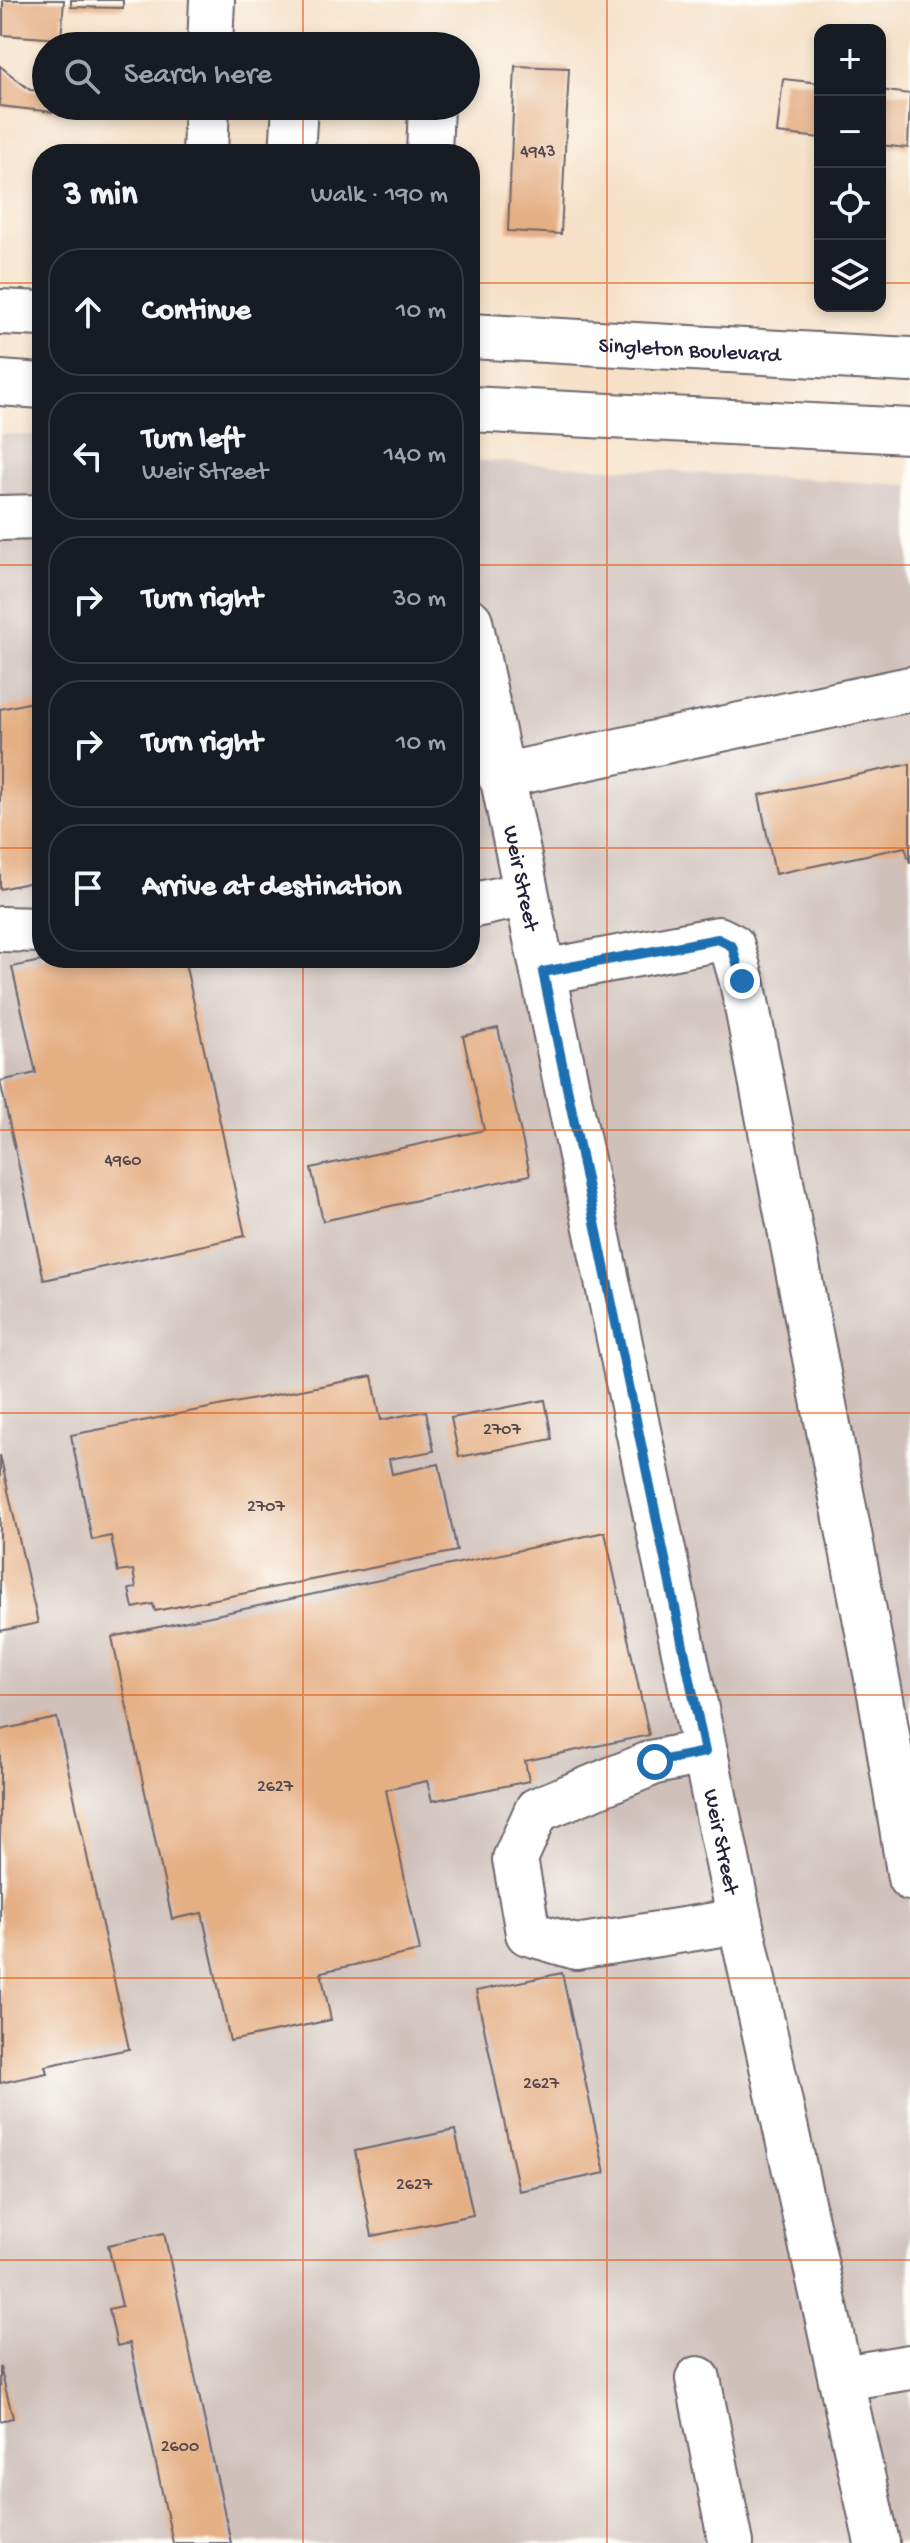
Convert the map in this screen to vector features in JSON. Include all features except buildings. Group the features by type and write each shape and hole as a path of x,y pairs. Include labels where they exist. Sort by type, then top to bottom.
{"street":[{"path":"212,0 212,32"},
{"path":"205,144 206,120"},
{"path":"293,144 294,120"},
{"path":"429,144 430,120"},
{"path":"0,312 32,314"},
{"name":"Singleton Boulevard","path":"480,337 910,360"},
{"path":"0,383 32,385"},
{"path":"480,410 910,431"},
{"path":"0,518 32,517"},
{"name":"Weir Street","path":"480,673 740,1921 877,2543"},
{"path":"500,776 910,689"},
{"path":"480,904 526,894"},
{"path":"0,929 32,930"},
{"path":"543,972 718,939 732,946 742,981 876,1673 910,1878"},
{"path":"705,1752 655,1762 537,1810 515,1859 528,1933 576,1947 740,1921"},
{"path":"843,2378 910,2367"},
{"path":"698,2379 731,2543"}],"shaded area":[{"path":"0,434 32,436 32,968 480,968 480,461 910,485 910,2543 0,2543"}],"route":[{"path":"655,1762 705,1752 543,972 718,939 732,946 742,981"}]}
